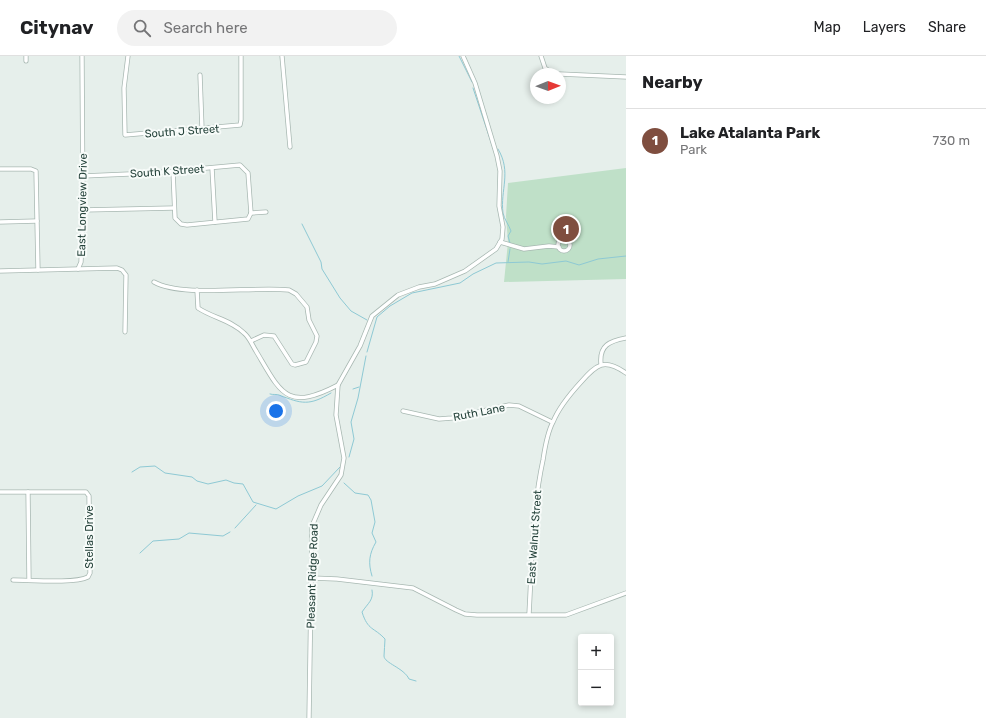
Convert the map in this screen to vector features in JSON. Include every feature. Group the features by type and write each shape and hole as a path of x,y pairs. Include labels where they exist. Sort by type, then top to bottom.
{"street":[{"path":"26,56 26,61"},
{"name":"East Longview Drive","path":"82,56 83,210 81,262 78,269 117,268 125,272 127,280 125,332"},
{"name":"South J Street","path":"128,56 124,88 125,135 240,125 241,56"},
{"path":"282,56 290,147"},
{"path":"463,56 475,82 500,171 500,206 503,227 500,242 524,249 549,246 559,247"},
{"path":"541,56 545,68"},
{"path":"566,74 626,76"},
{"path":"200,75 202,129"},
{"name":"South K Street","path":"83,176 173,172 240,166 248,173 251,213"},
{"path":"212,168 215,222"},
{"path":"0,169 31,169 36,171 38,270"},
{"path":"173,172 175,218 181,224 248,218 251,213 266,212"},
{"path":"83,210 174,208"},
{"path":"0,222 37,221"},
{"name":"Pleasant Ridge Road","path":"310,718 312,578 311,536 314,518 341,475 343,468 344,458 336,415 338,385 360,346 368,323 378,310 398,295 419,286 435,284 465,271 496,249 500,242"},
{"path":"0,270 78,269"},
{"path":"154,282 162,286 197,290 283,290 296,294 302,299 307,307 309,320 317,336 316,342 306,362 295,365 292,364 274,336 264,335 251,341"},
{"path":"197,290 198,308 240,329 251,341 273,381 280,390 288,395 310,396 338,385"},
{"path":"626,338 611,341 605,345 600,356 601,364 611,365 626,373"},
{"name":"East Walnut Street","path":"529,614 534,508 544,452 552,422 564,402 578,385 594,368 601,364"},
{"name":"Ruth Lane","path":"403,411 439,419 452,418 509,405 519,406 552,422"},
{"path":"0,492 28,492 29,580 13,580"},
{"name":"Stellas Drive","path":"28,492 86,492 89,496 90,572 88,577 83,580 29,580"},
{"path":"312,578 337,579 413,588 465,614 477,615 573,613 626,593"}],"green space":[{"path":"626,168 626,279 504,282 508,242 506,216 508,183"}],"waterway":[{"path":"459,56 472,82"},
{"path":"473,88 492,145"},
{"path":"498,149 504,165 505,173 502,205 504,218 511,231 508,236 510,243"},
{"path":"302,224 321,262 322,269 340,298 351,311 367,320"},
{"path":"508,262 510,249"},
{"path":"367,352 377,317 390,306 412,293 460,283 473,274 496,263 529,262 542,264 566,261 579,265 598,259 626,256"},
{"path":"349,457 354,439 351,422 358,398 366,356"},
{"path":"353,389 359,387"},
{"path":"270,394 300,402 311,402 331,393"},
{"path":"132,472 140,467 155,466 165,473 192,477 197,481 208,484 226,480 243,484 253,502 276,509 298,496 322,486 340,467"},
{"path":"344,483 355,493 368,495 371,500 375,522 372,533 376,542 370,559 372,576"},
{"path":"235,528 256,505"},
{"path":"140,553 153,541 179,539 189,533 223,536 230,532"},
{"path":"372,590 371,599 362,612 364,618 369,626 385,639 385,659 403,672 409,679 416,681"}],"place":[{"name":"Lake Atalanta Park","path":"566,229"}]}
